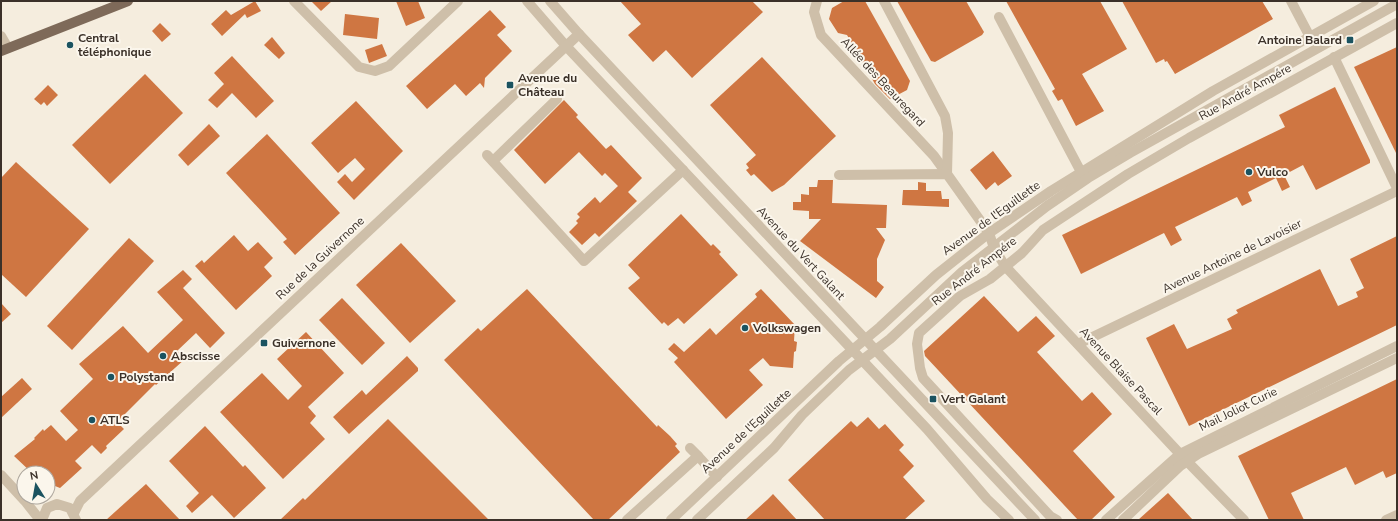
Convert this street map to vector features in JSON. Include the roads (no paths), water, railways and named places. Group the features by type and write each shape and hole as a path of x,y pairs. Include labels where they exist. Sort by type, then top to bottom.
{"main road":[{"path":"4,50 128,1"}],"street":[{"path":"294,1 359,68 375,71 389,66 458,1"},
{"path":"527,1 566,46 860,361 926,429 987,499 1009,520"},
{"name":"Avenue du Vert Galant","path":"550,1 579,34 875,351 1035,520"},
{"name":"Allée des Beauregard","path":"817,1 814,12 821,35 934,156 989,234"},
{"name":"Allée des Beauregard","path":"884,1 945,116 948,133 947,174"},
{"path":"1291,1 1310,37"},
{"name":"Avenue de l'Eguillette","path":"671,520 851,351 936,275 989,234 1081,172 1213,91 1374,1"},
{"name":"Avenue de l'Eguillette","path":"697,520 774,448 802,415 860,361 875,351 962,272 1047,206 1088,178 1217,103 1397,4"},
{"path":"999,17 1081,172"},
{"name":"Rue André Ampére","path":"1057,520 1050,516 925,381 920,368 917,339 920,333 960,296 990,279 1022,253 1043,230 1128,174 1397,23"},
{"name":"Rue de la Guivernone","path":"72,513 80,501 579,34"},
{"path":"1,36 4,50"},
{"path":"1334,57 1397,190"},
{"path":"557,99 490,158 584,261 683,170"},
{"path":"839,175 947,174"},
{"name":"Avenue Antoine de Lavoisier","path":"1078,344 1397,190"},
{"name":"Avenue Blaise Pascal","path":"989,234 994,248 1005,266 1180,454 1244,520"},
{"name":"Mail Joliot Curie","path":"1106,520 1180,454 1397,346"},
{"name":"Mail Joliot Curie","path":"1123,520 1187,461 1198,454 1397,358"},
{"path":"690,448 717,477"},
{"path":"627,520 698,456"},
{"path":"1,475 16,491"},
{"path":"29,505 41,520 45,511 52,505"},
{"path":"34,505 44,505"},
{"path":"55,505 72,513"},
{"path":"1386,520 1397,515"}],"place":[{"name":"Antoine Balard","path":"1350,40"},
{"name":"Central téléphonique","path":"70,45"},
{"name":"Avenue du Château","path":"510,85"},
{"name":"Vulco","path":"1249,172"},
{"name":"Volkswagen","path":"745,328"},
{"name":"Guivernone","path":"264,343"},
{"name":"Abscisse","path":"163,356"},
{"name":"Polystand","path":"111,377"},
{"name":"Vert Galant","path":"933,399"},
{"name":"ATLS","path":"92,420"}]}
